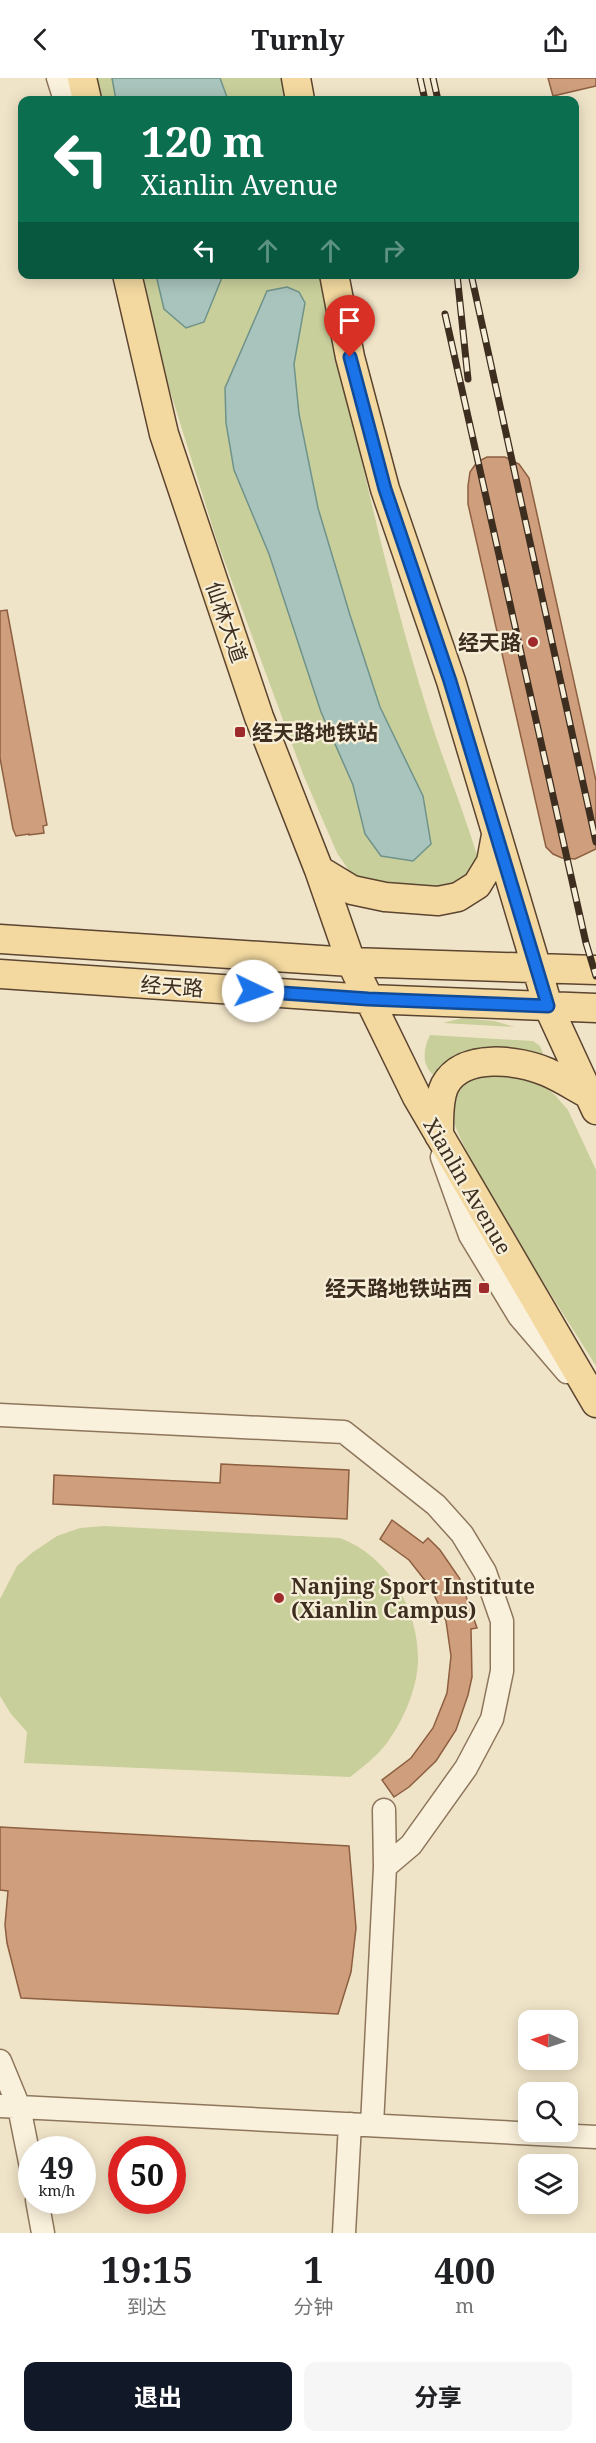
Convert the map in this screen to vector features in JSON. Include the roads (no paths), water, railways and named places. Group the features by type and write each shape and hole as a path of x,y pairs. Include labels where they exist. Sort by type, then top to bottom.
{"main road":[{"path":"82,78 86,96"},
{"path":"296,78 299,96"},
{"name":"仙林大道","path":"128,279 164,434 259,717 319,870 351,962"},
{"path":"335,279 350,357 385,489 450,681 535,968 548,1006 592,1102"},
{"path":"319,870 352,890 385,897 438,901 458,897 477,885 482,877 491,862 496,834"},
{"name":"经天路","path":"0,939 351,962 596,970"},
{"name":"Xianlin Avenue","path":"351,962 417,1097 596,1405"},
{"name":"经天路","path":"0,974 368,999 596,1008"},
{"path":"439,1136 440,1107 445,1085 459,1071 474,1064 491,1062 531,1067 548,1072 592,1102"}],"street":[{"path":"58,78 64,96"},
{"path":"309,96 310,78"},
{"path":"417,1097 470,1234 519,1316 596,1405"},
{"path":"0,1415 344,1432 436,1505 462,1534 485,1572 502,1621 502,1671 492,1719 466,1768 411,1845 385,1867"},
{"path":"344,2233 361,2125 385,1867 384,1810"},
{"path":"0,2061 9,2106 19,2136"},
{"path":"9,2106 596,2136"},
{"path":"40,2214 44,2233"}],"water":[{"path":"112,78 220,78 227,96 115,96"},
{"path":"157,279 221,279 204,322 186,328 164,309"},
{"path":"287,287 299,292 305,303 294,364 299,414 318,508 380,707 423,796 431,844 413,861 381,856 365,834 353,785 321,712 269,554 234,470 226,423 225,388 267,291"}],"railway":[{"path":"420,78 424,96"},
{"path":"433,78 437,96"},
{"path":"458,279 468,379"},
{"path":"472,279 596,842"},
{"path":"445,314 586,943 596,976"}],"place":[{"name":"经天路","path":"533,642"},
{"name":"经天路地铁站","path":"240,732"},
{"name":"经天路地铁站西","path":"484,1288"},
{"name":"Nanjing Sport Institute (Xianlin Campus)","path":"279,1598"}]}
